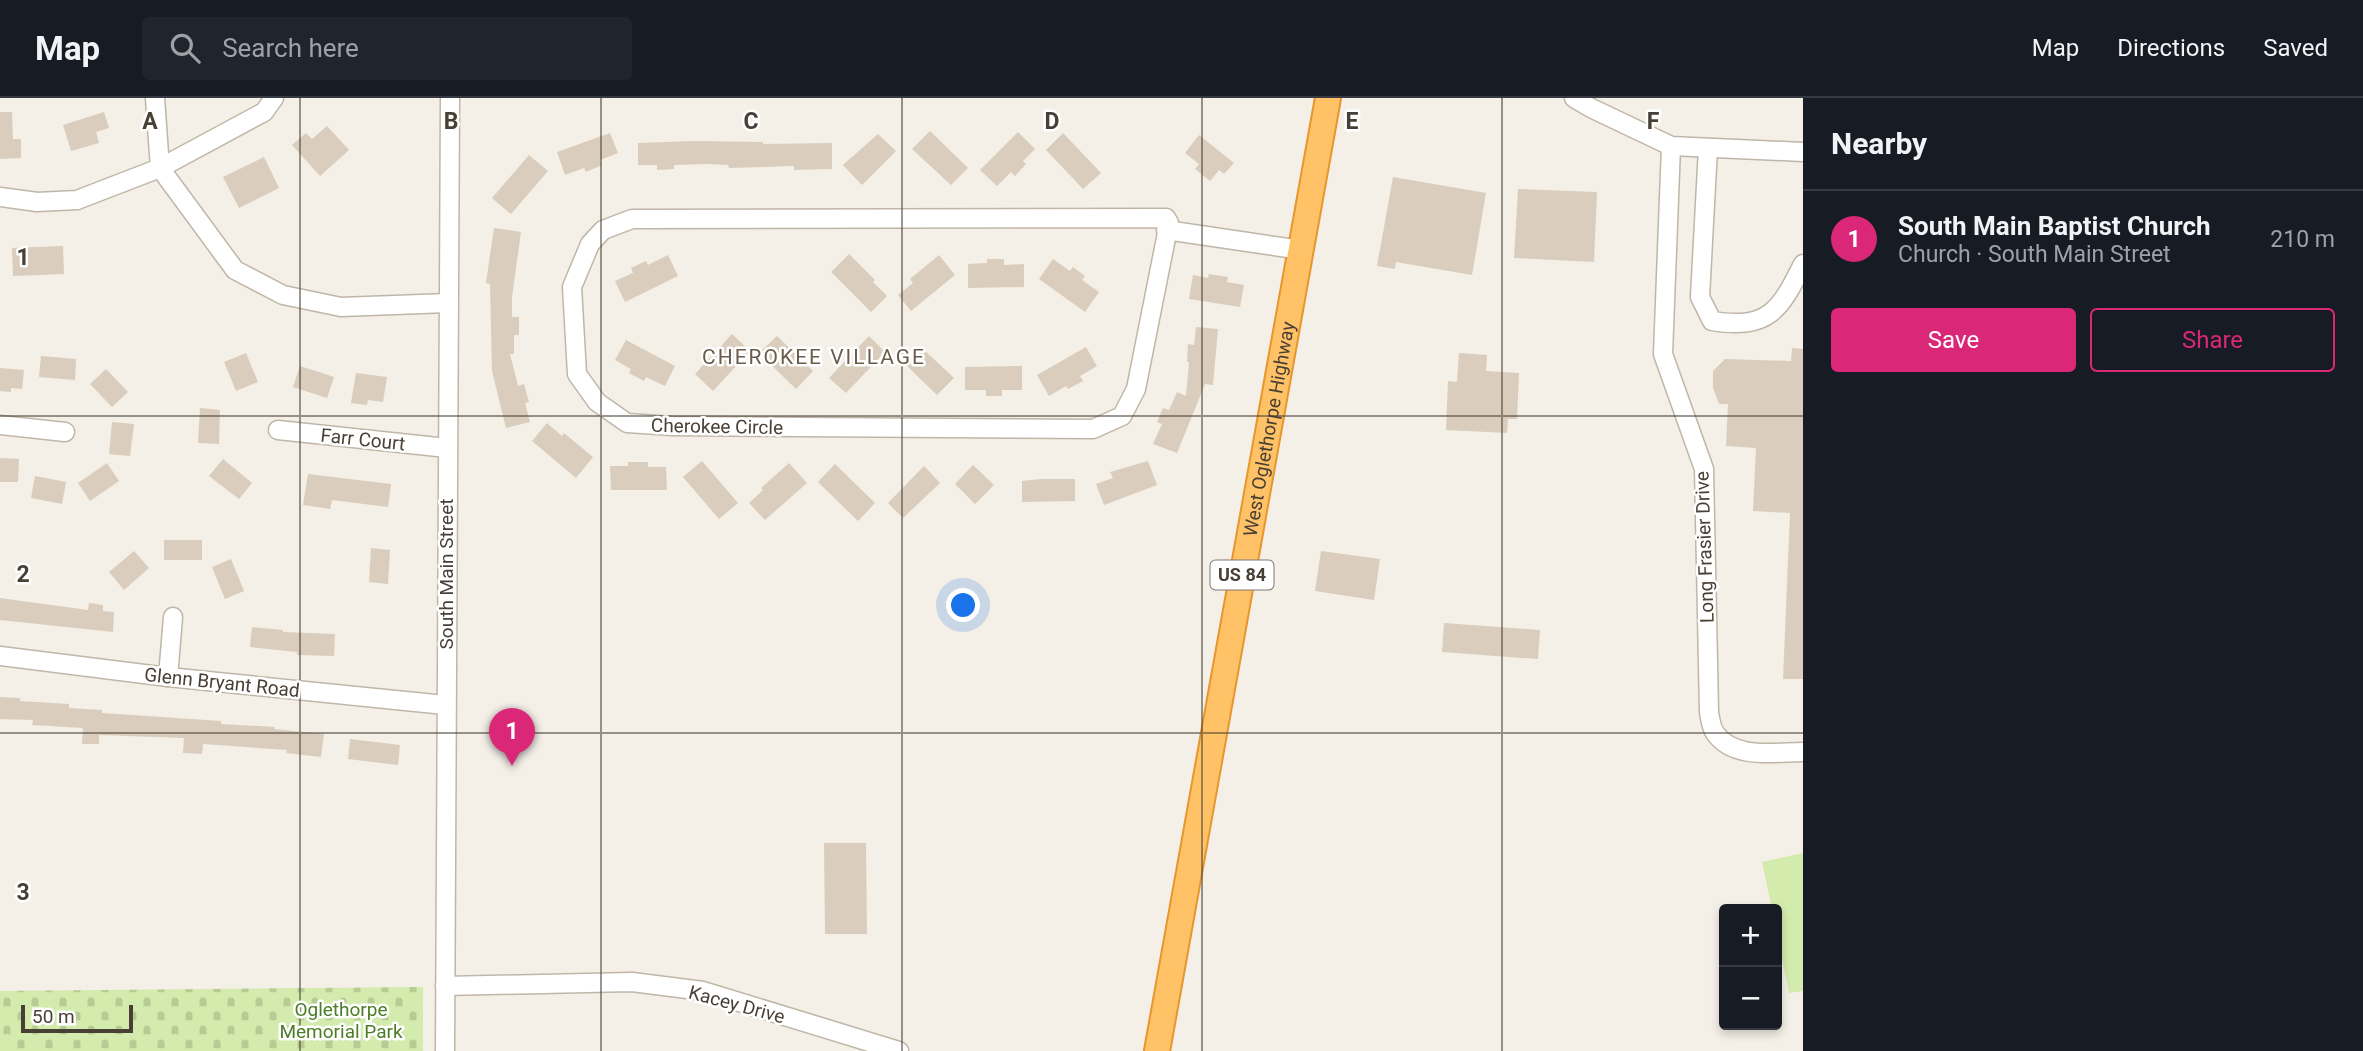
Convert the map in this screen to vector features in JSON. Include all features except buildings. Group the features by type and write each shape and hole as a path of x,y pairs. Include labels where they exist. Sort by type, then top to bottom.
{"highway":[{"name":"West Oglethorpe Highway","path":"1157,1051 1328,98"}],"street":[{"path":"155,98 160,168 235,270 283,295 341,307 448,303"},
{"path":"0,197 37,202 77,200 160,168 264,112 274,98"},
{"name":"South Main Street","path":"444,1051 450,98"},
{"path":"1574,98 1671,146 1803,152"},
{"name":"Long Frasier Drive","path":"1671,146 1663,354 1704,469 1709,712 1713,731 1728,746 1749,752 1803,752"},
{"path":"1708,148 1700,297 1712,321 1730,324 1760,320 1784,302 1803,264"},
{"name":"Cherokee Circle","path":"1166,218 1170,223 1167,230 1136,389 1122,416 1093,429 673,426 627,423 597,402 578,374 572,287 590,244 603,230 632,219 1166,218"},
{"name":"Cherokee Circle","path":"1167,230 1301,250"},
{"path":"0,425 65,432"},
{"name":"Farr Court","path":"278,430 447,448"},
{"path":"168,677 173,617"},
{"name":"Glenn Bryant Road","path":"0,656 168,677 445,705"},
{"name":"Kacey Drive","path":"445,986 632,982 703,991 899,1051"}],"green space":[{"path":"1803,853 1803,991 1789,993 1782,959 1782,904 1771,904 1762,862"},
{"name":"Oglethorpe Memorial Park","path":"423,987 423,1051 0,1051 0,991"}],"place":[{"name":"South Main Baptist Church","path":"512,766"}],"district":[{"name":"CHEROKEE VILLAGE","path":"814,357"}]}
